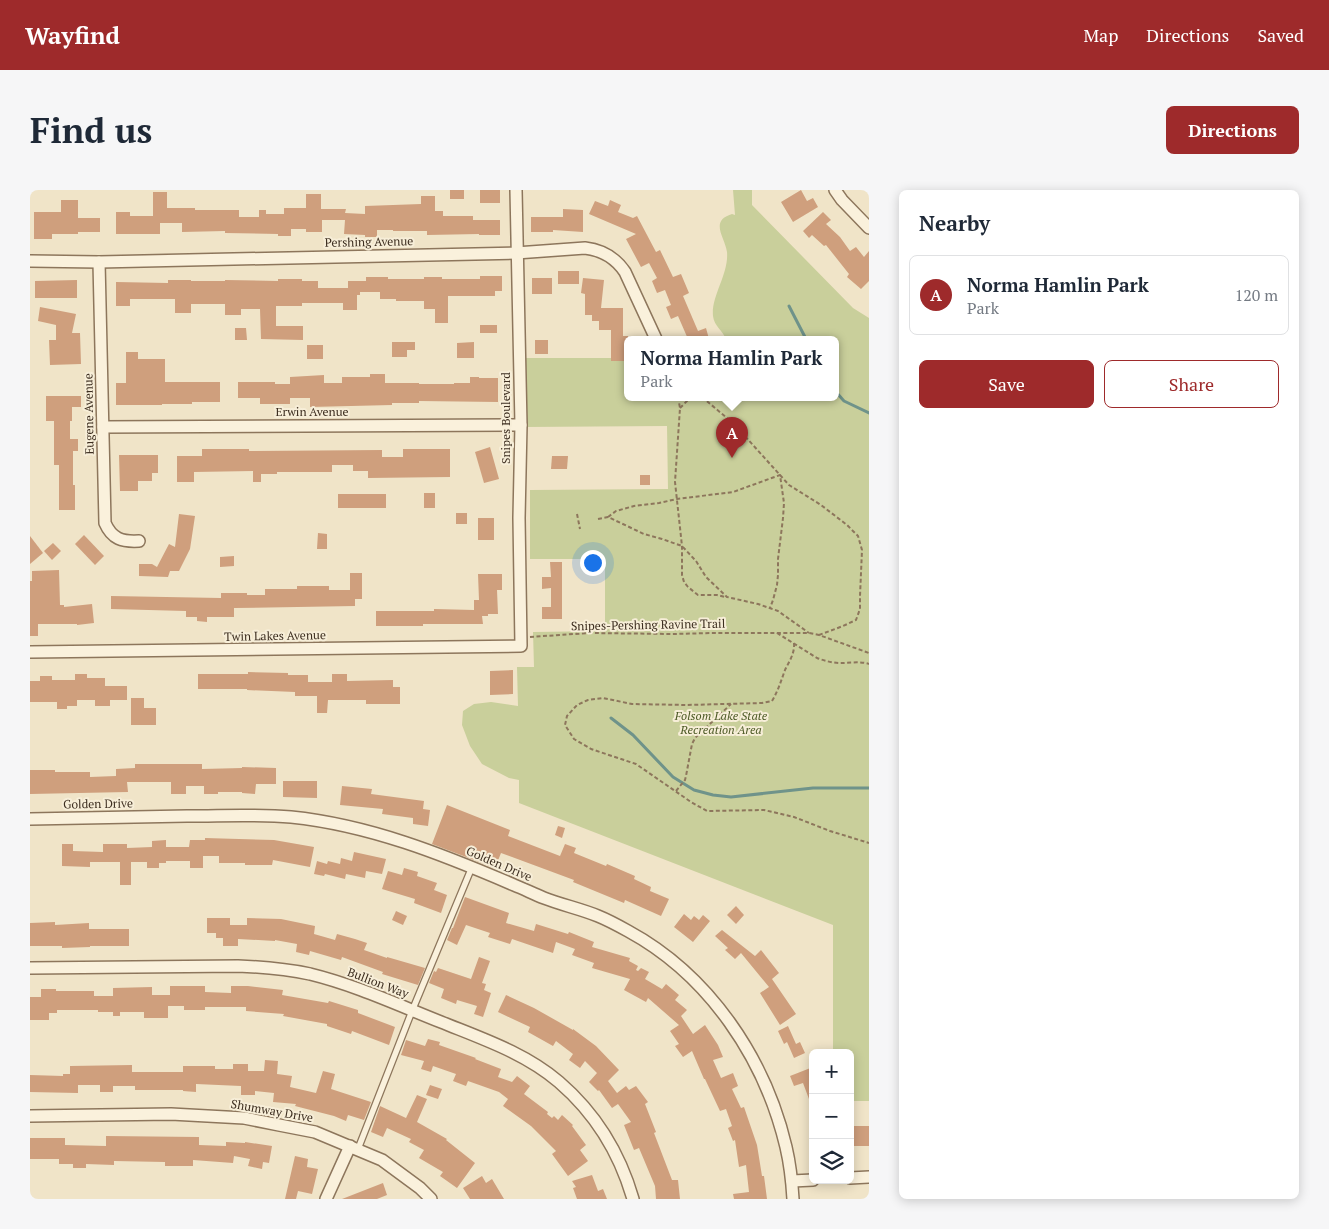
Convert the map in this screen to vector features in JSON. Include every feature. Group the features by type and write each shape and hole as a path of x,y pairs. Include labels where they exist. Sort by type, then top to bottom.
{"street":[{"name":"Snipes Boulevard","path":"516,190 521,425 519,518 521,642"},
{"path":"836,190 842,200 869,228"},
{"name":"Pershing Avenue","path":"30,262 516,253 593,249 615,259 626,272 655,336"},
{"name":"Eugene Avenue","path":"98,262 105,523 108,530 119,539 139,541"},
{"name":"Erwin Avenue","path":"103,427 521,425"},
{"name":"Twin Lakes Avenue","path":"30,652 521,642"},
{"name":"Golden Drive","path":"30,818 240,816 291,817 324,822 413,844 545,898 600,916 648,943 684,971 708,995 739,1036 758,1068 780,1126 787,1148 793,1199"},
{"name":"Bullion Way","path":"30,968 262,967 310,974 356,988 505,1048 540,1067 576,1098 592,1116 606,1136 619,1162 633,1199"},
{"name":"Shumway Drive","path":"30,1116 171,1114 244,1118 316,1132 382,1160 409,1179 431,1199"},
{"path":"326,1199 354,1148"},
{"path":"854,1178 869,1177"},
{"path":"792,1181 809,1180"}],"lane":[{"path":"354,1148 472,867"}],"path":[{"path":"679,401 680,408 675,475 684,582 698,595 717,595 758,604 778,611 809,633"},
{"path":"680,408 687,401"},
{"path":"708,401 734,424 789,485 822,505 858,536 862,550 860,609 856,620 819,635"},
{"path":"598,519 608,517 616,511 634,506 733,492 780,475"},
{"path":"770,608 777,585 783,518 784,503 780,475"},
{"path":"578,514 580,529"},
{"path":"608,517 644,534 682,546 696,561 706,577 727,597"},
{"path":"776,632 824,661 838,663 863,662 869,664"},
{"name":"Snipes-Pershing Ravine Trail","path":"521,642 589,633 809,633 869,653"},
{"path":"794,643 790,661 772,701 762,704 687,705 632,704 603,698 588,700 577,705 569,712 565,725 574,739 591,749 636,764 707,811 764,810 794,817 869,843"},
{"path":"676,791 685,780 692,744 695,738 731,704"}],"green space":[{"name":"Folsom Lake State Recreation Area","path":"733,190 752,190 752,205 853,308 869,318 869,1101 854,1101 854,1049 833,1049 833,925 519,803 519,780 509,778 482,764 470,746 462,725 463,711 474,704 491,702 518,706 517,667 534,667 533,632 605,631 605,559 530,559 530,490 668,489 667,426 524,427 524,358 624,358 624,401 839,401 839,336 724,336 715,323 713,308 727,260 726,246 720,225 725,217 732,214 735,215"}],"building":[{"path":"450,190 464,190 464,199 450,199"},
{"path":"480,190 500,190 500,203 480,203"},
{"path":"801,190 807,201 813,198 818,207 793,222 781,202"},
{"path":"153,192 167,192 167,208 239,210 239,217 259,217 259,210 266,210 266,214 284,214 284,208 306,208 306,194 321,194 321,209 346,209 345,213 365,214 365,206 421,204 421,196 435,196 435,211 443,211 443,216 473,216 473,220 500,220 500,235 427,235 427,231 377,230 377,237 365,237 365,235 344,234 345,220 322,220 322,232 306,232 306,229 291,229 291,236 225,233 225,231 182,232 182,223 160,223 160,234 116,234 116,212 130,212 130,216 153,216"},
{"path":"61,200 78,200 78,218 100,218 100,232 52,234 52,239 34,239 34,212 61,212"},
{"path":"610,200 621,205 618,212 633,218 637,216 656,252 660,250 673,277 681,274 689,293 683,296 698,331 706,328 708,336 687,336 678,316 671,319 666,307 671,305 665,290 657,293 652,281 657,278 649,263 641,267 626,239 636,234 589,214 595,201 608,206"},
{"path":"563,209 583,210 583,232 553,230 553,232 531,232 531,217 563,217"},
{"path":"823,212 831,220 826,224 840,237 850,251 856,247 864,257 869,251 869,281 861,289 847,277 849,274 826,245 824,246 812,235 809,238 803,231"},
{"path":"558,271 579,271 579,284 558,284"},
{"path":"480,276 502,276 502,291 495,291 495,296 448,296 448,323 435,323 435,309 424,309 424,301 380,299 380,292 360,292 360,295 357,295 357,310 343,310 343,303 302,303 302,306 276,306 276,326 303,326 303,340 261,339 260,309 241,309 241,315 225,315 225,304 191,304 191,313 175,313 175,299 130,299 130,306 116,306 116,282 168,283 168,280 278,281 278,279 302,279 302,281 318,281 318,288 348,288 348,281 366,281 366,277 388,277 388,279 442,277 442,279 480,279"},
{"path":"532,278 552,278 552,294 532,294"},
{"path":"583,278 604,280 601,308 623,308 624,361 611,361 611,330 599,330 599,321 592,321 592,315 585,315 585,294 581,293"},
{"path":"77,280 77,298 35,298 35,281"},
{"path":"40,307 76,314 72,333 80,333 81,364 50,365 49,340 56,340 56,325 38,321"},
{"path":"480,325 497,325 497,333 480,333"},
{"path":"235,328 246,328 247,340 235,340"},
{"path":"535,340 548,340 548,354 535,354"},
{"path":"392,342 415,342 415,350 407,350 407,357 392,357"},
{"path":"474,342 474,358 457,358 457,343"},
{"path":"307,345 323,345 323,359 307,359"},
{"path":"126,352 138,352 138,359 165,359 165,382 220,382 220,402 116,405 116,383 126,383"},
{"path":"370,374 385,374 385,383 454,384 470,383 470,377 498,378 498,402 419,401 419,403 392,403 392,405 310,407 310,398 290,398 290,404 260,404 260,398 238,398 238,382 290,384 290,377 324,375 324,383 342,383 342,377 370,377"},
{"path":"46,396 81,396 81,407 72,407 72,421 70,421 70,439 78,439 78,451 73,451 75,510 59,510 59,465 54,465 54,421 46,421"},
{"path":"490,447 499,479 484,483 475,452"},
{"path":"202,449 249,449 249,451 382,450 382,457 403,457 403,449 450,449 450,477 368,478 368,471 353,471 353,465 332,465 332,472 277,472 277,474 261,474 261,482 253,482 253,471 194,472 194,482 177,482 177,456 202,456"},
{"path":"119,455 158,455 158,473 152,473 152,481 138,481 138,491 120,491"},
{"path":"552,456 568,456 567,469 551,469"},
{"path":"640,475 650,475 650,485 640,485"},
{"path":"424,493 435,493 435,508 424,508"},
{"path":"338,494 386,494 386,508 338,508"},
{"path":"456,513 467,513 467,524 456,524"},
{"path":"179,514 195,516 190,549 179,571 170,571 168,577 139,576 139,564 152,564 157,567 169,544 175,547"},
{"path":"478,518 494,518 494,540 478,540"},
{"path":"318,533 327,534 327,549 317,549"},
{"path":"84,535 104,556 95,565 75,544"},
{"path":"30,536 43,553 30,564"},
{"path":"53,543 61,551 52,560 44,551"},
{"path":"234,556 234,566 220,567 220,557"},
{"path":"550,562 562,562 562,619 542,619 542,607 551,607 551,588 542,589 542,577 551,577"},
{"path":"59,570 60,605 64,605 64,607 92,604 94,623 77,625 38,624 38,636 30,636 30,581 32,581 32,571"},
{"path":"350,573 362,573 362,599 355,599 355,606 234,608 234,617 207,617 207,622 197,621 197,617 186,617 186,611 111,609 111,596 221,598 221,593 265,595 265,589 297,589 297,586 329,586 329,590 350,590"},
{"path":"478,574 502,574 502,590 497,590 498,614 482,616 483,624 376,626 376,611 474,610 474,600 479,600"},
{"path":"513,670 513,694 490,695 490,671"},
{"path":"248,672 308,675 308,682 332,682 332,674 347,674 347,681 393,680 393,687 400,687 400,704 366,704 366,700 328,700 327,713 317,713 317,696 295,696 295,692 247,689 198,689 198,674 248,674"},
{"path":"75,674 87,674 87,678 105,678 105,686 127,686 127,700 110,700 110,706 95,706 95,700 77,700 77,706 67,706 67,709 57,709 57,702 30,702 30,681 40,681 40,676 52,676 52,680 75,680"},
{"path":"131,698 144,698 144,708 156,708 156,725 131,725"},
{"path":"135,764 202,764 202,769 276,768 276,784 256,784 255,794 218,792 218,794 204,794 204,786 186,786 186,794 171,794 171,782 127,782 128,792 30,794 30,770 90,772 90,777 116,776 116,769 135,768"},
{"path":"283,781 317,781 317,798 283,797"},
{"path":"342,786 372,789 371,794 424,801 423,809 430,810 428,826 413,824 413,818 382,814 383,809 340,805"},
{"path":"447,805 510,830 508,836 560,856 565,844 576,848 574,853 635,876 634,879 651,887 650,891 669,899 661,916 625,900 624,903 573,882 574,880 501,853 495,868 432,844"},
{"path":"558,826 565,828 562,838 555,835"},
{"path":"205,838 274,840 314,847 310,867 273,860 272,865 219,863 219,856 203,856 203,868 190,868 190,861 166,861 166,863 159,863 159,868 147,868 147,862 131,862 131,885 120,885 120,862 90,862 90,867 62,866 62,844 73,844 73,851 103,852 103,844 127,844 127,848 152,847 152,841 166,840 166,847 189,847 190,840 205,840"},
{"path":"354,852 386,859 382,874 366,871 365,878 346,874 345,879 325,874 324,876 314,874 317,861 327,864 328,861 340,864 341,858 352,861"},
{"path":"404,868 418,872 417,876 437,883 434,890 447,895 441,913 414,903 415,899 382,889 388,871 402,875"},
{"path":"465,897 509,913 506,923 534,931 536,924 568,934 569,932 594,942 592,947 630,958 629,961 638,966 636,970 638,971 641,968 649,972 645,979 662,989 666,984 679,995 675,1000 687,1010 681,1016 693,1034 705,1025 718,1045 723,1057 713,1060 721,1078 733,1073 738,1086 732,1089 741,1108 744,1107 757,1145 767,1199 734,1199 733,1194 749,1192 746,1165 739,1167 735,1140 733,1141 728,1128 732,1126 726,1109 720,1111 692,1051 683,1057 675,1046 679,1044 670,1031 679,1025 648,998 646,1002 624,990 630,979 592,968 594,963 572,955 575,949 556,942 553,953 512,939 510,944 488,937 490,933 466,925 457,945 447,940"},
{"path":"736,906 744,915 736,924 727,915"},
{"path":"396,911 407,916 403,925 392,920"},
{"path":"684,914 691,920 694,916 699,920 703,915 710,921 693,942 674,927"},
{"path":"207,918 230,918 230,925 247,925 247,918 281,919 315,926 314,934 335,940 337,934 355,939 367,943 364,950 425,968 418,985 382,974 383,972 342,957 341,960 310,951 309,955 296,952 297,944 275,940 238,939 238,946 223,946 223,938 216,938 216,933 207,933"},
{"path":"55,922 55,925 89,923 89,929 129,929 129,946 62,948 62,946 30,946 30,923"},
{"path":"722,930 755,956 761,950 779,973 772,979 796,1014 780,1025 760,993 769,987 741,953 735,959 725,950 728,948 715,936"},
{"path":"479,957 490,961 482,983 486,984 484,990 491,993 483,1017 474,1014 477,1006 457,1000 456,1004 441,998 444,989 429,983 434,971 436,972 438,968 471,979"},
{"path":"170,986 205,986 205,992 231,993 231,986 283,990 282,995 328,1003 329,1001 358,1010 358,1013 395,1027 389,1045 352,1031 351,1034 327,1026 327,1024 283,1016 284,1014 246,1011 246,1007 205,1007 205,1010 184,1010 184,1006 168,1006 168,1018 144,1018 144,1012 120,1012 120,1016 113,1016 113,1012 98,1012 98,1010 57,1010 57,1013 49,1013 49,1020 30,1020 30,997 41,997 41,989 94,991 94,996 113,996 113,988 152,987 152,995 170,995"},
{"path":"506,995 573,1029 596,1046 619,1070 608,1081 617,1093 626,1086 629,1090 636,1086 648,1102 645,1104 672,1180 678,1180 680,1199 656,1199 655,1186 639,1148 634,1150 624,1125 631,1122 618,1104 612,1108 599,1090 589,1082 597,1073 585,1061 580,1068 569,1060 573,1054 556,1041 553,1046 528,1032 530,1027 498,1012"},
{"path":"788,1026 796,1044 800,1042 805,1053 794,1058 787,1042 784,1044 778,1031"},
{"path":"428,1039 440,1042 439,1045 501,1069 498,1077 512,1082 517,1076 530,1086 524,1094 548,1112 547,1114 552,1118 554,1116 558,1120 562,1115 573,1125 586,1145 580,1150 588,1161 568,1176 552,1154 556,1151 531,1126 503,1106 508,1099 499,1092 468,1081 466,1086 453,1081 456,1074 433,1066 431,1072 421,1069 424,1061 401,1055 406,1040 425,1046"},
{"path":"265,1060 278,1061 277,1074 292,1076 290,1087 316,1093 323,1071 335,1074 331,1089 371,1102 364,1120 348,1115 346,1121 295,1106 296,1104 273,1102 274,1093 255,1091 255,1095 241,1095 241,1086 196,1084 196,1092 183,1090 135,1090 135,1086 113,1086 113,1092 100,1092 100,1085 78,1085 78,1093 30,1092 30,1075 63,1076 63,1074 70,1074 70,1066 132,1065 132,1072 183,1072 183,1066 215,1066 215,1069 233,1069 233,1064 248,1064 248,1071 264,1071"},
{"path":"809,1069 809,1099 803,1083 794,1086 790,1076"},
{"path":"430,1085 442,1089 438,1099 426,1095"},
{"path":"417,1095 427,1099 417,1122 447,1139 475,1163 457,1188 440,1176 443,1172 419,1158 424,1150 409,1142 411,1139 387,1128 383,1137 371,1132 380,1106 406,1118"},
{"path":"854,1126 869,1126 869,1146 854,1146"},
{"path":"106,1136 199,1137 199,1145 226,1146 226,1142 245,1142 272,1146 269,1163 263,1162 262,1169 248,1166 250,1159 234,1156 233,1163 193,1160 193,1166 165,1166 165,1162 114,1161 114,1165 86,1164 86,1168 73,1168 73,1164 59,1164 59,1159 30,1159 30,1138 65,1138 65,1145 106,1146"},
{"path":"295,1156 308,1159 307,1167 318,1169 312,1194 298,1191 296,1199 285,1199"},
{"path":"592,1175 598,1191 603,1189 607,1199 577,1199 573,1188 576,1187 572,1181"},
{"path":"482,1176 486,1183 492,1179 504,1199 470,1199 463,1188"},
{"path":"383,1183 387,1195 377,1199 342,1199"}],"waterway":[{"path":"789,306 804,336"},
{"path":"839,395 844,401 869,413"},
{"path":"611,718 633,735 673,777 694,790 731,797 813,788 869,788"}],"place":[{"name":"Norma Hamlin Park","path":"732,458"}]}
